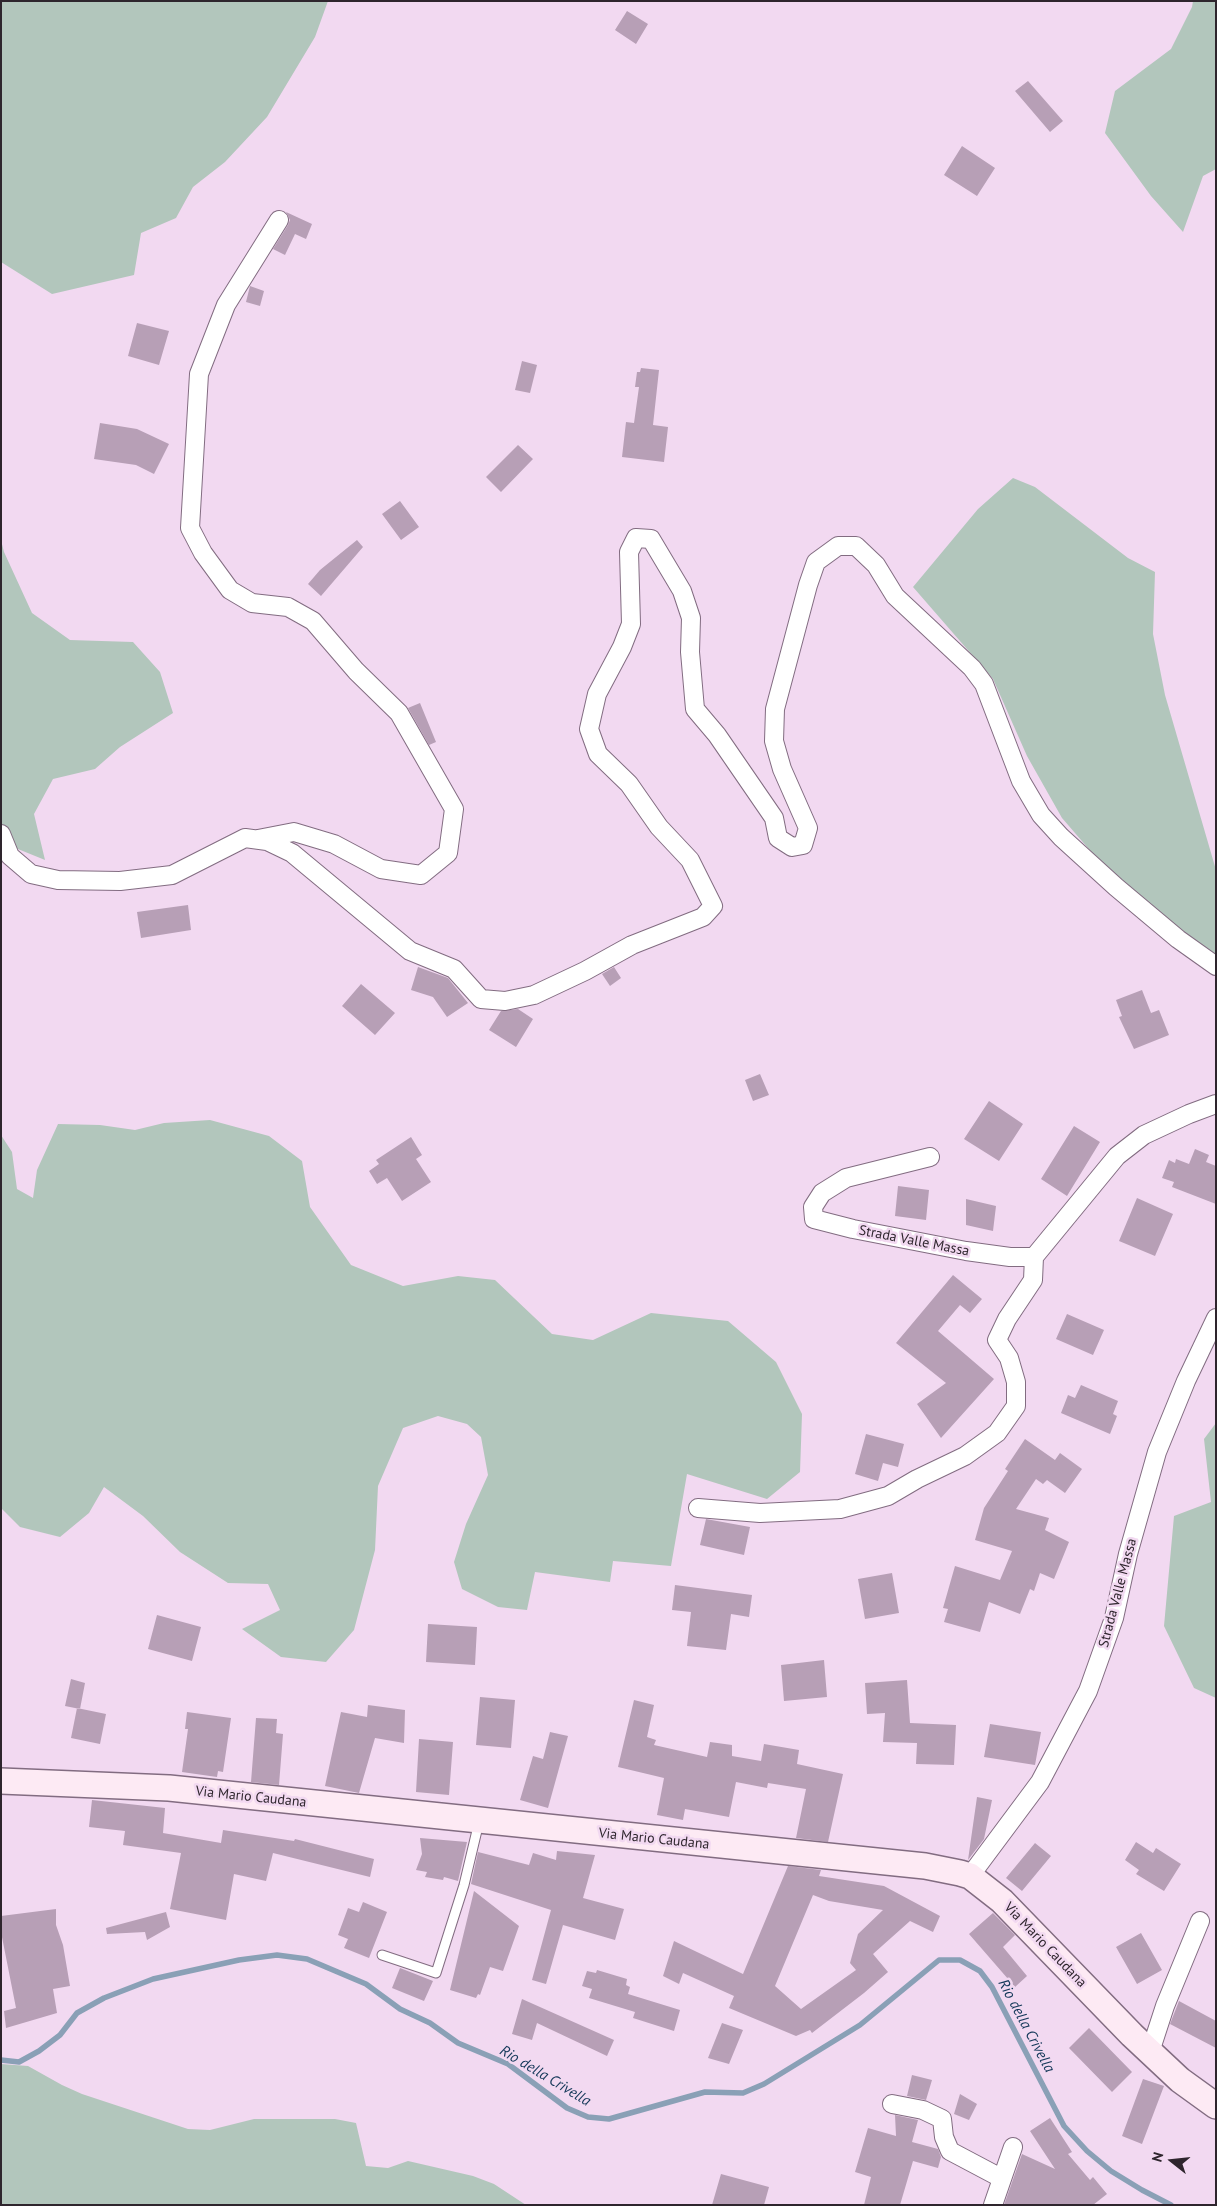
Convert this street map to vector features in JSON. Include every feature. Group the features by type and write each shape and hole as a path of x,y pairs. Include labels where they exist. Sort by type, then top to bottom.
{"main road":[{"name":"Via Mario Caudana","path":"1,1781 169,1788 479,1822 925,1866 970,1876 1002,1901 1150,2052 1180,2080 1216,2106"}],"street":[{"path":"255,839 294,832 334,844 381,869 421,875 448,853 454,809 399,713 356,671 313,621 288,607 252,604 230,590 203,553 190,528 199,374 226,306 279,220"},
{"path":"1,834 10,856 31,874 58,880 120,881 172,875 245,838 267,841 292,853 410,951 454,969 480,999 505,1001 534,994 585,971 632,945 703,917 713,906 690,860 659,827 629,784 598,754 588,729 597,694 622,647 631,624 629,552 636,538 651,540 682,591 691,618 690,652 695,709 717,735 774,818 778,838 792,848 803,845 808,828 782,769 774,741 775,710 808,584 816,562 838,546 856,546 876,565 895,596 972,668 984,684 1021,781 1041,815 1061,837 1116,887 1178,939 1216,966"},
{"path":"698,1508 760,1513 800,1512 848,1507 888,1496 917,1479 966,1456 996,1433 1016,1406 1016,1382 1010,1358 997,1340 1007,1319 1033,1280 1034,1257 1117,1156 1144,1134 1216,1104"},
{"name":"Strada Valle Massa","path":"930,1157 846,1178 822,1193 813,1207 814,1219 853,1229 966,1251 1010,1257 1034,1257"},
{"name":"Strada Valle Massa","path":"970,1876 1040,1782 1088,1691 1114,1618 1128,1554 1157,1452 1186,1381 1216,1318"},
{"path":"1150,2052 1165,2006 1200,1921"},
{"path":"892,2104 923,2110 942,2119 944,2137 950,2151 1001,2178"},
{"path":"993,2205 1013,2147"}],"lane":[{"path":"382,1955 436,1973 464,1885 479,1822"}],"green space":[{"path":"1,1 328,1 315,37 267,117 225,162 193,187 176,218 141,233 134,275 52,294 1,262"},
{"path":"1193,1 1216,1 1216,169 1203,176 1183,232 1151,196 1105,133 1115,91 1171,49 1192,7"},
{"path":"1013,478 1035,487 1128,558 1155,572 1153,634 1165,695 1216,870 1216,958 1165,928 1094,855 1062,818 1027,756 993,679 913,587 978,509"},
{"path":"1,540 4,552 32,613 70,640 133,642 160,672 173,713 120,747 95,769 53,779 34,814 45,860 13,847 1,831"},
{"path":"210,1120 269,1136 302,1161 310,1207 351,1265 403,1286 458,1276 495,1280 552,1334 593,1340 651,1313 728,1321 776,1362 802,1414 800,1472 767,1499 687,1474 671,1566 613,1561 610,1582 535,1572 527,1610 498,1607 462,1589 454,1562 466,1524 488,1475 481,1437 467,1424 438,1416 403,1428 378,1486 375,1550 354,1630 326,1662 281,1657 242,1629 280,1610 268,1584 228,1583 180,1552 143,1516 104,1487 89,1513 60,1537 20,1527 1,1508 1,1135 12,1152 17,1189 33,1198 37,1170 58,1124 100,1125 135,1130 164,1123"},
{"path":"1216,1423 1216,1698 1194,1688 1164,1626 1174,1516 1211,1502 1204,1439"},
{"path":"1,2064 28,2066 82,2094 188,2129 210,2130 254,2119 335,2119 356,2123 366,2166 388,2168 408,2161 473,2176 494,2184 526,2205 1,2205"}],"building":[{"path":"627,11 648,24 636,44 615,30"},
{"path":"1028,81 1063,121 1050,132 1015,91"},
{"path":"962,146 995,168 977,196 944,175"},
{"path":"286,212 312,224 306,239 295,234 285,255 273,249 290,220"},
{"path":"250,286 264,291 260,306 246,302"},
{"path":"137,323 169,331 159,365 128,356"},
{"path":"522,361 537,365 530,393 515,390"},
{"path":"641,368 659,370 653,425 668,427 664,462 622,457 626,422 634,423 639,387 635,387 637,372 640,372"},
{"path":"100,423 137,429 169,444 154,474 136,465 94,459"},
{"path":"518,445 533,459 501,492 486,477"},
{"path":"400,501 419,527 401,540 382,514"},
{"path":"357,540 363,547 321,596 308,584 320,570"},
{"path":"420,703 436,742 429,745 408,708"},
{"path":"188,905 191,930 141,938 137,912"},
{"path":"418,967 448,978 468,1003 447,1017 433,997 411,990"},
{"path":"614,967 621,978 610,986 602,974"},
{"path":"361,984 395,1013 375,1035 342,1006"},
{"path":"1142,990 1151,1013 1159,1010 1169,1035 1134,1049 1119,1017 1122,1016 1116,1000"},
{"path":"518,1009 533,1019 516,1047 489,1030 501,1011"},
{"path":"760,1074 769,1095 753,1101 745,1080"},
{"path":"989,1101 1023,1124 999,1161 964,1139"},
{"path":"1074,1126 1100,1142 1067,1196 1041,1179"},
{"path":"411,1137 422,1155 416,1159 431,1182 402,1201 387,1178 377,1184 369,1171 379,1164 376,1160"},
{"path":"1195,1149 1209,1155 1206,1162 1216,1166 1216,1204 1172,1187 1174,1182 1162,1178 1169,1160 1175,1163 1176,1159 1189,1164"},
{"path":"898,1186 929,1190 926,1220 895,1216"},
{"path":"1137,1198 1173,1214 1155,1256 1119,1241"},
{"path":"966,1199 996,1206 993,1231 966,1225"},
{"path":"953,1275 982,1299 970,1313 960,1305 938,1331 994,1379 941,1438 917,1404 946,1383 896,1343"},
{"path":"1067,1314 1104,1330 1093,1355 1056,1339"},
{"path":"1081,1385 1118,1401 1113,1414 1117,1416 1110,1434 1061,1413 1068,1395 1075,1398"},
{"path":"866,1434 904,1444 898,1467 883,1463 878,1481 855,1474"},
{"path":"1025,1439 1055,1460 1060,1453 1082,1469 1065,1493 1047,1480 1043,1484 1036,1479 1016,1509 1049,1518 1045,1530 1069,1542 1054,1579 1040,1573 1034,1591 1030,1589 1020,1614 989,1602 980,1632 944,1622 948,1609 943,1608 955,1566 1000,1580 1012,1551 975,1540 984,1508 1008,1471 1005,1469"},
{"path":"706,1519 750,1527 744,1555 700,1545"},
{"path":"892,1573 899,1613 865,1619 858,1579"},
{"path":"675,1585 752,1595 749,1617 731,1614 726,1650 687,1646 691,1612 672,1610"},
{"path":"157,1615 201,1627 192,1661 148,1649"},
{"path":"428,1624 477,1627 475,1665 426,1662"},
{"path":"824,1660 827,1697 784,1701 781,1665"},
{"path":"71,1679 85,1683 80,1709 65,1706"},
{"path":"907,1680 910,1723 956,1725 954,1765 916,1764 917,1743 883,1742 885,1713 867,1714 865,1683"},
{"path":"480,1697 515,1700 511,1748 476,1745"},
{"path":"634,1700 654,1705 647,1737 656,1740 654,1745 707,1757 710,1742 732,1745 732,1756 761,1761 764,1744 799,1750 797,1764 843,1774 828,1842 796,1838 806,1789 768,1783 767,1788 736,1782 729,1817 685,1809 683,1820 657,1815 664,1778 618,1767"},
{"path":"368,1705 405,1710 404,1743 375,1738 359,1793 325,1786 341,1712 367,1717"},
{"path":"77,1708 106,1714 100,1744 71,1738"},
{"path":"187,1712 231,1718 223,1772 218,1771 217,1777 182,1772 188,1729 185,1729"},
{"path":"256,1718 277,1719 276,1733 283,1734 279,1785 251,1782"},
{"path":"990,1724 1041,1732 1035,1765 984,1757"},
{"path":"550,1732 568,1736 548,1808 520,1800 533,1756 543,1759"},
{"path":"419,1739 453,1742 449,1795 416,1792"},
{"path":"977,1797 992,1800 984,1839 968,1860"},
{"path":"92,1800 165,1808 163,1833 221,1843 223,1830 294,1841 295,1839 374,1859 370,1877 273,1853 266,1881 234,1874 226,1920 170,1909 181,1853 123,1845 125,1831 89,1827"},
{"path":"420,1838 467,1842 458,1881 444,1877 443,1880 425,1877 427,1872 416,1870 422,1854"},
{"path":"1136,1842 1153,1853 1156,1848 1181,1864 1164,1891 1136,1874 1139,1870 1125,1860"},
{"path":"1035,1843 1051,1856 1022,1891 1006,1878"},
{"path":"557,1851 595,1855 583,1898 624,1909 615,1940 563,1925 546,1984 532,1980 551,1910 471,1884 478,1852 529,1865 533,1853 556,1860"},
{"path":"788,1866 821,1870 819,1876 884,1886 940,1916 933,1932 910,1921 873,1954 888,1972 812,2033 810,2030 796,2036 729,2008 734,1996 683,1973 679,1984 663,1976 674,1941 743,1974","holes":["813,1895 829,1901 883,1910 858,1934 850,1963 856,1970 801,2009 775,1986"]},
{"path":"474,1891 519,1926 503,1971 490,1967 480,1995 478,1994 476,1998 450,1990"},
{"path":"363,1902 387,1912 369,1958 344,1948 348,1939 338,1935 348,1908 359,1912"},
{"path":"56,1909 56,1925 63,1945 70,1986 53,1989 57,2013 6,2028 4,2011 16,2008 1,1932 1,1916"},
{"path":"166,1912 170,1927 147,1940 145,1932 107,1934 106,1928"},
{"path":"993,1913 1015,1935 1003,1947 1027,1976 1015,1987 969,1934"},
{"path":"1141,1933 1162,1970 1137,1984 1116,1947"},
{"path":"400,1968 433,1981 424,2001 392,1988"},
{"path":"597,1970 627,1979 626,1985 630,1987 628,1994 680,2010 674,2031 633,2018 635,2012 589,1998 592,1989 582,1986 587,1971 596,1973"},
{"path":"522,1999 614,2040 607,2056 537,2023 532,2040 512,2034"},
{"path":"1179,2001 1216,2021 1216,2048 1170,2024"},
{"path":"722,2023 743,2030 729,2064 708,2058"},
{"path":"1089,2028 1132,2072 1112,2092 1069,2048"},
{"path":"912,2075 932,2080 926,2100 907,2096"},
{"path":"1143,2079 1164,2086 1142,2144 1122,2136"},
{"path":"960,2094 977,2104 969,2120 954,2114"},
{"path":"895,2115 918,2120 912,2142 938,2149 941,2157 938,2168 913,2161 900,2205 864,2205 871,2177 855,2172 868,2128 896,2136"},
{"path":"1050,2118 1072,2152 1068,2154 1090,2180 1093,2177 1107,2194 1093,2205 1004,2205 1022,2154 1055,2169 1030,2131"},
{"path":"721,2174 769,2187 764,2205 712,2205"}],"waterway":[{"name":"Rio della Crivella","path":"1,2060 19,2062 39,2051 60,2035 77,2013 104,1998 153,1979 239,1960 277,1955 307,1959 366,1984 400,2009 430,2023 458,2043 508,2064 567,2108 588,2117 609,2119 705,2092 743,2093 764,2084 860,2025 939,1960 960,1960 980,1971 992,1987 1064,2126 1087,2151 1111,2171 1171,2205"}]}
